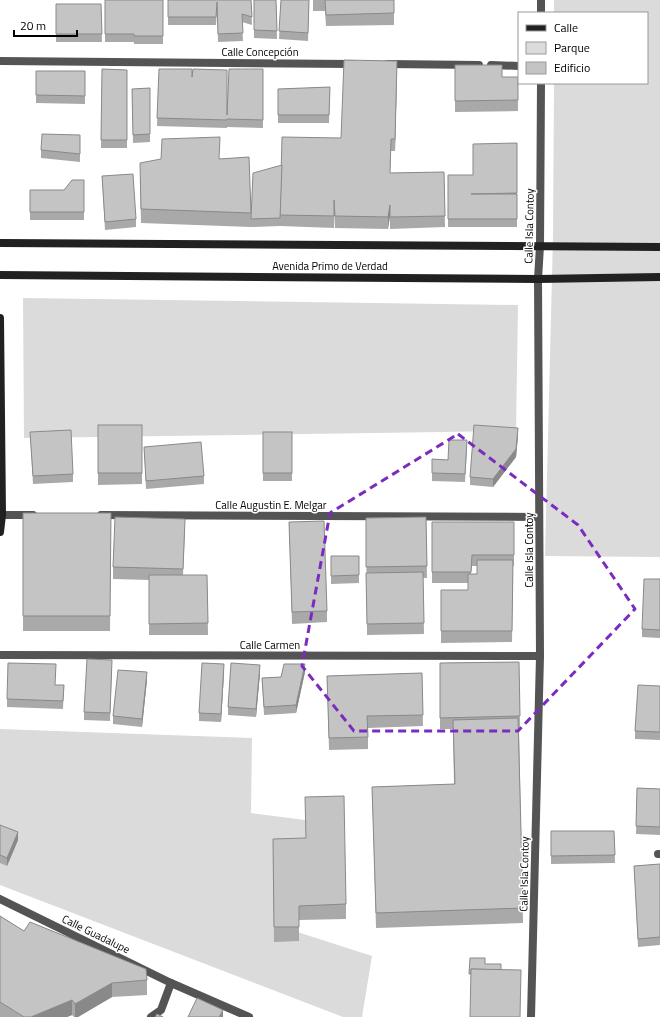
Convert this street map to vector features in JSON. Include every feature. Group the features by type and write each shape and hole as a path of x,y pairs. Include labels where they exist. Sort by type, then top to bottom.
{"main road":[{"name":"Avenida Primo de Verdad","path":"0,243 660,247"},
{"name":"Avenida Primo de Verdad","path":"0,275 538,278 660,277"},
{"path":"0,318 0,532"}],"street":[{"path":"541,0 541,12"},
{"name":"Calle Concepción","path":"0,61 359,64"},
{"path":"375,64 518,66"},
{"name":"Calle Isla Contoy","path":"531,1017 540,656 538,278 540,246 540,84"},
{"path":"1,515 41,515"},
{"name":"Calle Augustin E. Melgar","path":"89,515 540,517"},
{"name":"Calle Carmen","path":"0,655 540,656"},
{"name":"Calle Guadalupe","path":"0,899 171,983 249,1017"},
{"path":"151,1017 161,1010 171,983"}],"highlighted area":[{"path":"458,434 578,525 635,609 518,731 354,731 302,666 330,513"}],"green space":[{"path":"554,0 660,0 660,557 545,556 553,236 554,84 648,84 648,12 554,12"},
{"path":"23,298 518,305 516,431 24,438"},
{"path":"0,729 252,738 251,813 321,822 282,927 372,956 362,1017 343,1017 0,885"}],"building":[{"path":"105,0 163,0 163,36 105,34"},
{"path":"168,0 251,0 252,17 242,14 243,33 218,34 217,2 216,17 168,17"},
{"path":"254,0 276,0 277,31 254,30"},
{"path":"281,0 309,0 308,33 279,31"},
{"path":"325,0 394,0 394,13 326,15"},
{"path":"56,4 101,4 102,34 56,34"},
{"path":"344,60 397,61 395,139 391,139 390,173 444,172 445,216 390,217 390,205 388,217 335,216 334,200 334,216 280,215 282,137 341,138"},
{"path":"455,65 502,65 502,77 518,77 518,100 455,101"},
{"path":"102,69 127,70 127,140 101,140"},
{"path":"159,69 192,69 192,77 193,69 227,70 227,115 229,69 263,69 263,120 157,118"},
{"path":"36,71 85,71 85,96 36,95"},
{"path":"330,87 329,115 278,115 278,89"},
{"path":"150,88 150,134 133,135 132,89"},
{"path":"42,134 80,135 80,154 41,150"},
{"path":"220,137 219,159 249,157 251,213 141,209 140,163 161,159 162,139"},
{"path":"517,143 517,193 471,194 517,194 517,219 448,219 448,175 473,175 473,144"},
{"path":"282,165 280,218 251,219 253,173"},
{"path":"133,174 136,219 105,222 102,176"},
{"path":"72,180 84,180 84,212 30,212 30,190 64,190"},
{"path":"98,425 142,425 142,473 98,473"},
{"path":"474,425 518,428 516,449 493,479 470,477"},
{"path":"71,430 73,474 33,476 30,432"},
{"path":"263,432 292,432 292,473 263,473"},
{"path":"449,440 467,440 465,474 432,473 432,459 448,460"},
{"path":"201,442 204,476 146,481 144,447"},
{"path":"23,513 111,513 110,616 23,616"},
{"path":"115,517 185,519 183,569 113,567"},
{"path":"426,517 427,566 366,567 366,518"},
{"path":"324,521 327,611 292,612 289,522"},
{"path":"432,522 514,522 514,555 472,555 471,572 432,572"},
{"path":"331,556 359,556 359,575 331,576"},
{"path":"477,560 513,560 512,631 441,631 441,590 468,590 468,574 477,574"},
{"path":"423,572 424,623 367,624 366,573"},
{"path":"149,575 207,575 208,623 149,624"},
{"path":"644,579 660,579 660,630 642,629"},
{"path":"87,659 112,660 110,713 84,712"},
{"path":"519,662 520,716 440,718 440,663"},
{"path":"8,663 56,664 55,685 64,685 63,701 7,699"},
{"path":"202,663 224,664 221,714 199,713"},
{"path":"231,663 260,665 256,709 228,707"},
{"path":"284,664 305,664 296,705 264,707 262,678 281,677"},
{"path":"118,670 147,672 142,719 113,716"},
{"path":"422,673 423,715 367,716 368,737 329,738 327,676"},
{"path":"638,685 660,686 660,732 635,731"},
{"path":"518,718 523,908 376,913 372,787 455,784 453,720"},
{"path":"637,788 660,789 660,827 636,826"},
{"path":"344,796 346,904 299,906 299,927 274,927 273,839 306,838 305,797"},
{"path":"0,825 18,832 7,858 0,855"},
{"path":"551,831 614,831 615,855 551,856"},
{"path":"660,864 660,937 638,939 634,866"},
{"path":"0,916 24,931 30,922 146,969 147,980 112,983 75,1004 72,1000 31,1017 24,1017 0,1002"},
{"path":"470,958 485,958 485,964 501,964 501,970 471,969 471,974 469,974"},
{"path":"471,969 521,970 520,1017 470,1017"},
{"path":"197,998 223,1010 219,1017 188,1017"},
{"path":"157,1014 163,1017 155,1017"}]}
